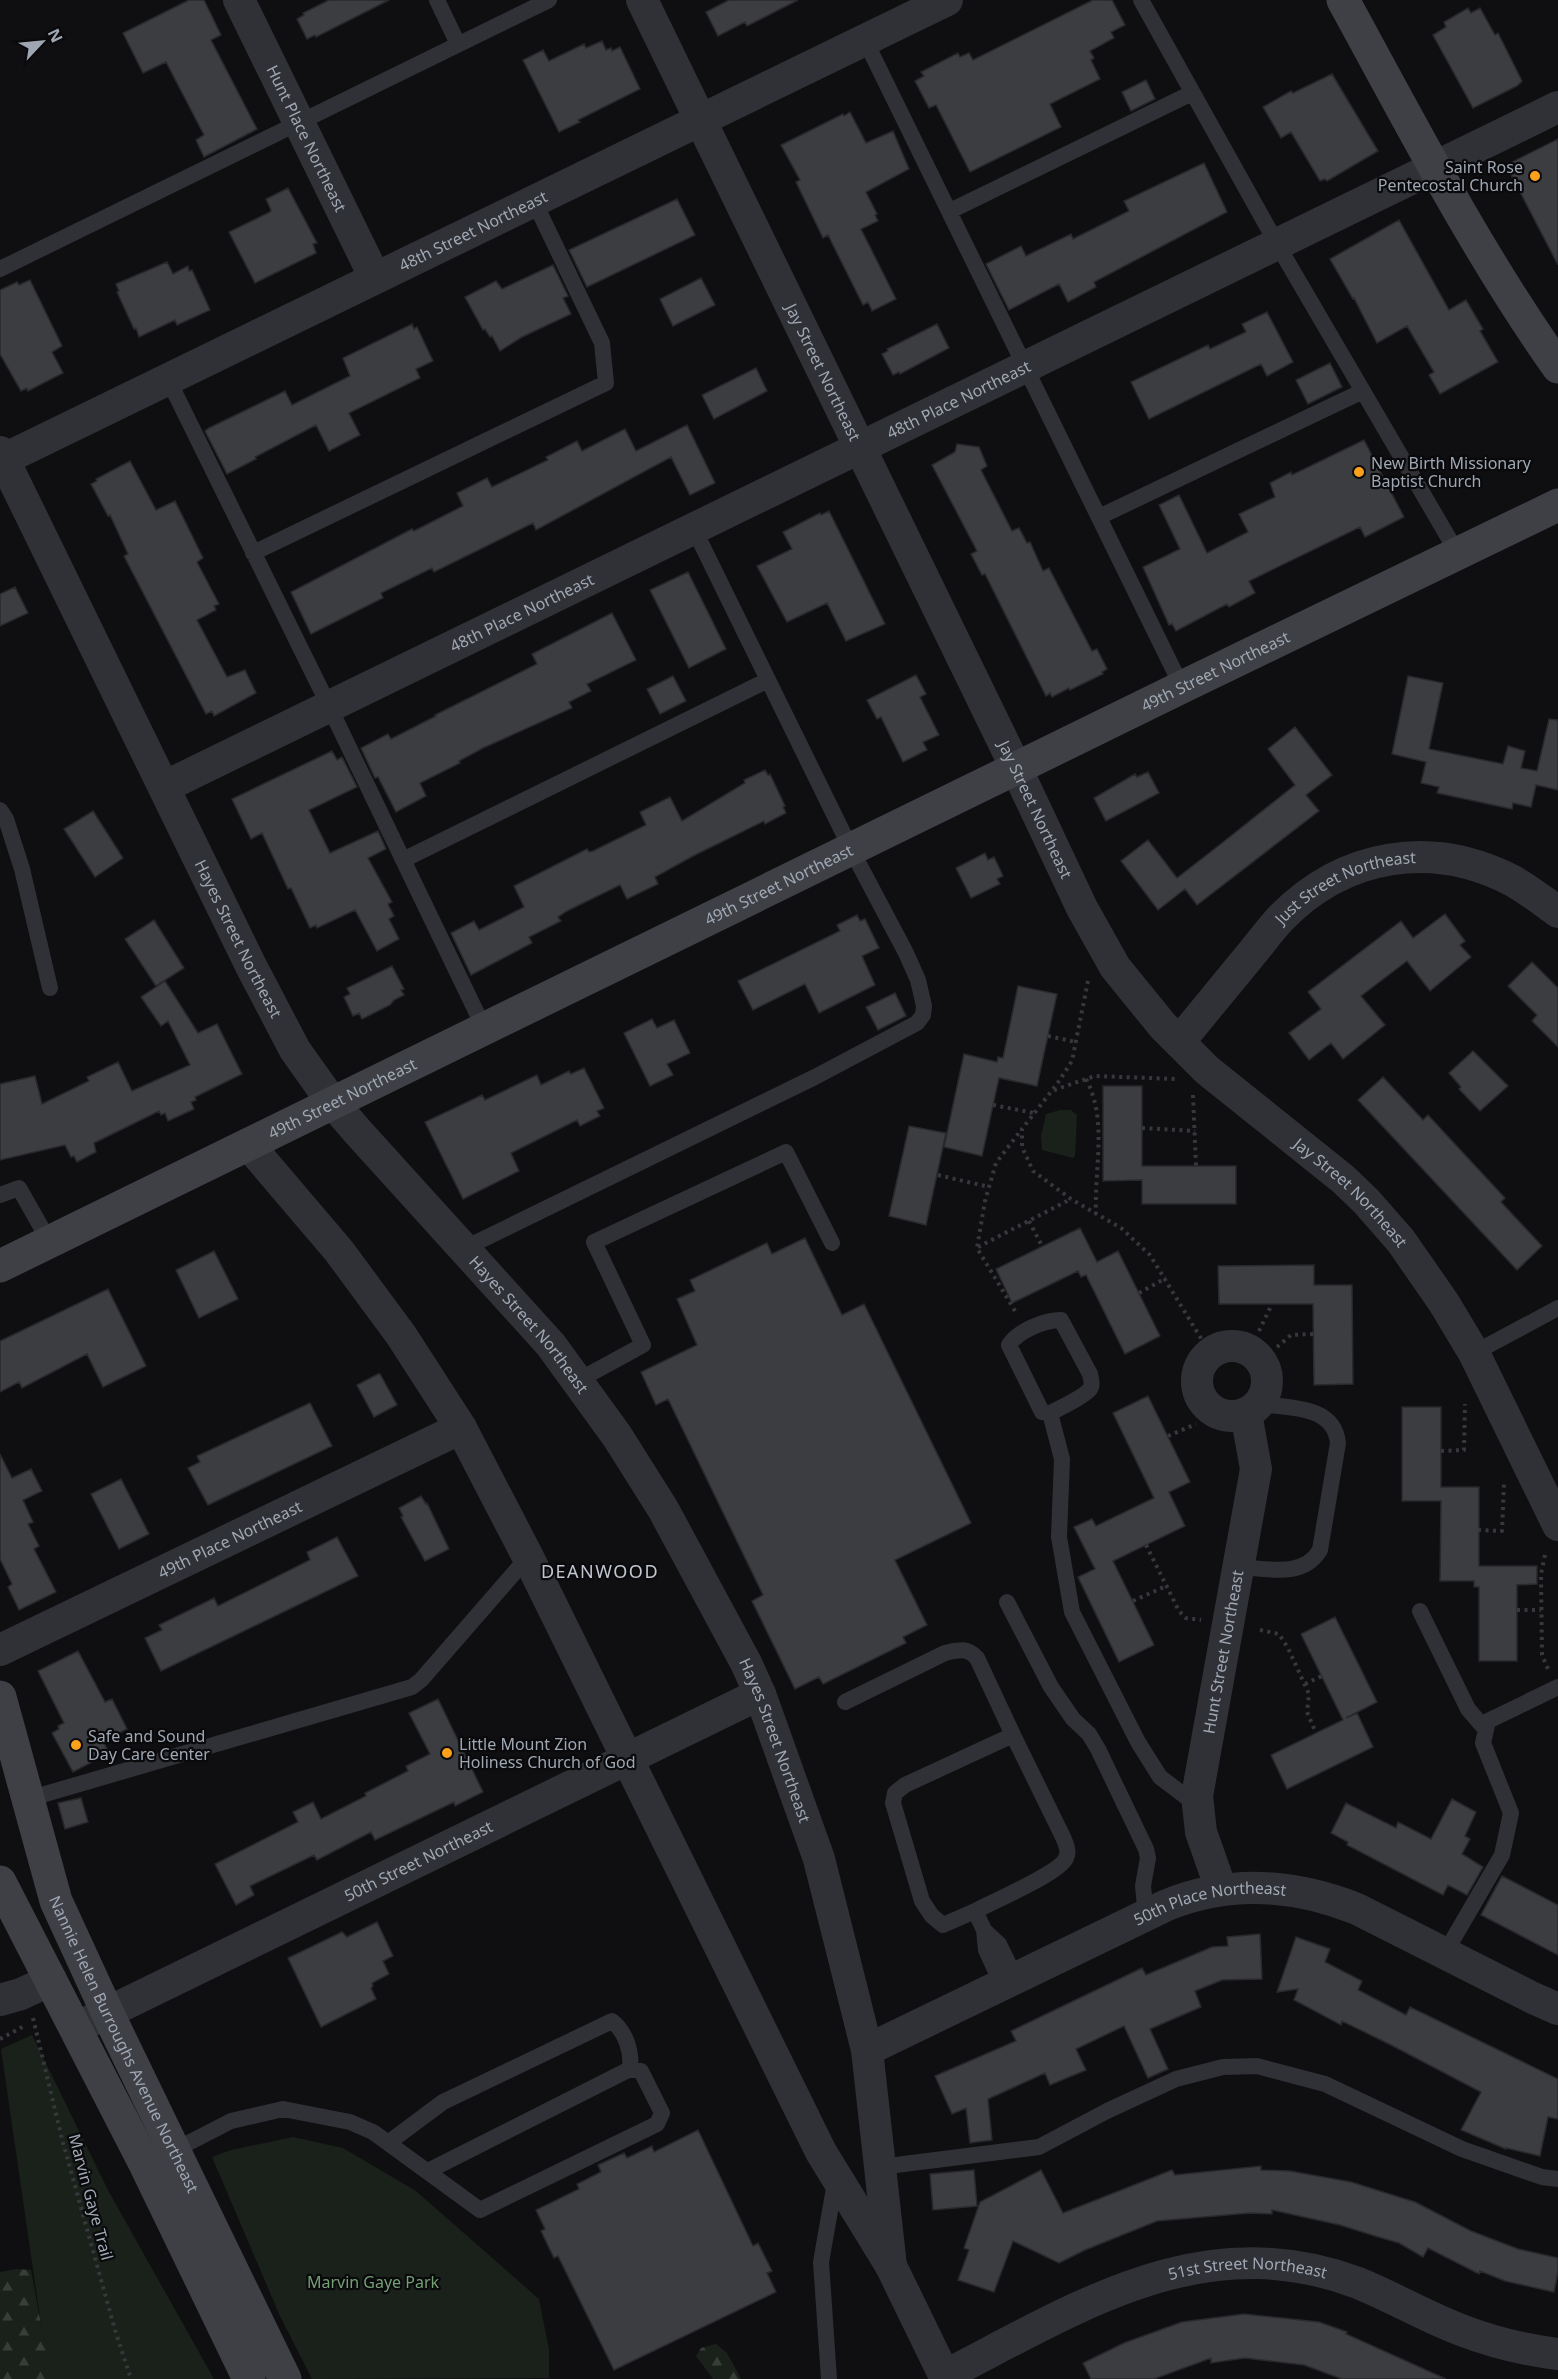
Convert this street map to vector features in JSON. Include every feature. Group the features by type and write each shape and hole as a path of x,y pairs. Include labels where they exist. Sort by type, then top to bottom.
{"main road":[{"path":"1343,0 1444,164 1558,335"},
{"path":"1364,0 1410,77 1444,164 1532,331 1558,368"},
{"name":"49th Street Northeast","path":"0,1266 1558,505"},
{"name":"Nannie Helen Burroughs Avenue Northeast","path":"0,1697 56,1901 108,2014 285,2379"},
{"name":"Nannie Helen Burroughs Avenue Northeast","path":"0,1882 146,2166 249,2379"}],"street":[{"name":"Hunt Place Northeast","path":"239,0 375,279"},
{"name":"Jay Street Northeast","path":"642,0 1068,879 1104,948 1126,981 1179,1042 1207,1070 1319,1158 1366,1201 1417,1263 1474,1353 1558,1526"},
{"name":"48th Street Northeast","path":"1,457 168,379 947,0"},
{"name":"48th Place Northeast","path":"164,787 1558,107"},
{"name":"Hayes Street Northeast","path":"1,457 285,1032 305,1065 332,1102 551,1345 617,1436 663,1509 746,1663 760,1694 819,1859 867,2050 891,2266"},
{"name":"Just Street Northeast","path":"1179,1042 1280,919 1311,892 1347,871 1380,861 1414,856 1448,858 1507,878 1530,891 1558,912"},
{"name":"Hayes Street Northeast","path":"248,1144 339,1251 401,1335 461,1428 528,1557 821,2152 891,2266 945,2378"},
{"name":"Hunt Street Northeast","path":"1221,1889 1201,1832 1197,1805 1198,1785 1256,1469 1253,1409"},
{"name":"49th Place Northeast","path":"0,1650 461,1428"},
{"name":"50th Street Northeast","path":"76,2028 760,1694"},
{"name":"50th Place Northeast","path":"867,2050 1180,1900 1221,1889 1261,1887 1317,1895 1357,1909 1558,2009"},
{"path":"0,2000 21,1994 51,1980"},
{"name":"51st Street Northeast","path":"945,2378 1114,2291 1163,2274 1209,2265 1246,2263 1286,2266 1358,2283 1460,2330 1498,2342 1558,2354"}],"lane":[{"path":"437,0 458,44"},
{"path":"0,269 549,0"},
{"path":"1141,0 1277,244 1458,554"},
{"path":"865,40 1027,366 1182,687"},
{"path":"950,211 1192,93"},
{"path":"253,553 606,383 602,343 534,201"},
{"path":"168,379 484,1028"},
{"path":"1100,517 1363,391"},
{"path":"464,1249 784,1092 917,1023 922,1016 924,1006 918,980 694,529"},
{"path":"403,860 768,680"},
{"path":"0,810 6,819 22,869 50,988"},
{"path":"577,1381 643,1345 594,1242 786,1152 832,1243"},
{"path":"0,1195 19,1188 49,1241"},
{"path":"1474,1353 1558,1308"},
{"path":"1053,1320 1061,1320 1090,1374 1090,1389 1050,1413 1042,1412 1009,1345 1014,1337 1026,1331 1053,1320"},
{"path":"1238,1567 1298,1569 1316,1557 1320,1550 1338,1443 1337,1431 1330,1421 1316,1413 1302,1408 1253,1409"},
{"path":"1050,1413 1062,1459 1059,1536 1072,1612 1138,1742 1160,1777 1197,1805"},
{"path":"28,1800 412,1687 421,1680 528,1557"},
{"path":"1007,1602 1051,1687 1073,1719 1089,1734 1098,1749 1146,1849 1148,1858 1143,1886 1146,1916"},
{"path":"1420,1611 1468,1709 1486,1730"},
{"path":"845,1702 945,1653 961,1649 970,1651 977,1658 1062,1835 1067,1850 1066,1858 1051,1872 943,1925 932,1916 922,1901 893,1803 895,1793 905,1785 1013,1735"},
{"path":"1444,1953 1502,1855 1511,1813 1483,1743 1488,1721 1558,1688"},
{"path":"975,1911 984,1930 986,1950 1009,1982"},
{"path":"388,2144 443,2102 612,2021 619,2026 632,2055 630,2069"},
{"path":"880,2167 1038,2147 1176,2079 1223,2067 1257,2066 1326,2085 1462,2150 1542,2177 1558,2179"},
{"path":"146,2166 231,2121 283,2109 351,2122 373,2132 480,2211 657,2124 662,2113 640,2072 630,2069 428,2171"},
{"path":"829,2379 821,2262 836,2176"}],"path":[{"path":"1026,1331 977,1248 996,1163 1053,1090 1072,1061 1087,996 1089,973"},
{"path":"1048,1036 1076,1042"},
{"path":"1053,1090 1095,1076 1178,1080"},
{"path":"1086,1079 1094,1093 1099,1142 1095,1187 1096,1213"},
{"path":"1192,1095 1196,1166"},
{"path":"993,1105 1034,1113"},
{"path":"1142,1128 1194,1131"},
{"path":"1022,1130 1022,1147 1034,1171 1071,1199 1121,1228 1150,1255 1202,1340"},
{"path":"938,1175 989,1187"},
{"path":"977,1248 1071,1199"},
{"path":"1029,1221 1042,1246"},
{"path":"1139,1293 1166,1278"},
{"path":"1259,1332 1272,1304"},
{"path":"1277,1347 1291,1335 1314,1334"},
{"path":"1441,1451 1464,1450 1465,1403"},
{"path":"1168,1436 1196,1424"},
{"path":"1478,1530 1502,1531 1506,1474"},
{"path":"1146,1545 1179,1611 1186,1618 1201,1620"},
{"path":"1545,1555 1541,1574 1542,1655 1558,1688"},
{"path":"1133,1601 1166,1586"},
{"path":"1517,1610 1541,1610"},
{"path":"1260,1630 1279,1634 1288,1648 1309,1694 1307,1712 1317,1732"},
{"path":"1305,1684 1322,1676"},
{"name":"Marvin Gaye Trail","path":"0,2039 34,2020 62,2139 115,2330 131,2379"}],"green space":[{"path":"1071,1110 1077,1115 1075,1156 1073,1158 1042,1150 1041,1136 1046,1114"},
{"path":"32,2035 109,2192 214,2379 49,2379 1,2049"},
{"name":"Marvin Gaye Park","path":"293,2137 343,2148 416,2191 539,2299 549,2350 549,2378 312,2379 280,2316 212,2157 231,2150"},
{"path":"16,2269 31,2270 51,2379 0,2379 0,2272"},
{"path":"716,2344 727,2353 741,2379 713,2379 696,2356 701,2348"}],"building":[{"path":"189,0 204,0 221,35 211,40 257,129 204,157 196,140 204,135 166,62 143,73 123,33"},
{"path":"329,0 389,0 316,37 315,35 307,39 297,19 304,15 303,13"},
{"path":"729,0 798,0 747,26 745,22 718,36 706,12"},
{"path":"1093,0 1112,0 1125,25 1111,32 1114,38 1090,51 1094,58 1091,60 1100,79 1050,104 1061,127 970,172 936,105 929,108 915,81 924,76 921,72 958,53 960,57 969,53 973,60"},
{"path":"1468,8 1471,13 1480,8 1495,35 1498,33 1522,81 1517,86 1473,108 1433,35 1446,27 1444,22"},
{"path":"602,41 606,50 611,48 612,51 620,47 640,89 559,132 523,60 543,50 549,61 584,44 586,48"},
{"path":"1332,74 1378,151 1327,181 1325,179 1320,181 1291,132 1281,138 1263,107 1291,91 1293,93"},
{"path":"1146,80 1155,99 1131,111 1122,92"},
{"path":"850,112 866,143 893,131 909,169 866,192 878,221 861,229 896,299 872,311 868,302 863,305 828,235 823,238 796,182 800,180 781,145"},
{"name":"Saint Rose Pentecostal Church","path":"1558,139 1558,265 1506,165"},
{"path":"1204,163 1227,212 1094,282 1096,287 1068,302 1059,284 1009,310 986,264 1021,246 1026,256 1071,234 1073,239 1129,211 1124,201"},
{"path":"288,188 317,243 313,244 316,253 255,283 229,232 270,212 266,199"},
{"path":"677,199 695,235 587,287 569,250"},
{"path":"1399,220 1449,310 1466,300 1483,329 1480,331 1498,362 1440,394 1429,375 1434,372 1407,326 1377,343 1354,298 1330,259"},
{"path":"167,262 173,274 188,266 189,271 192,270 210,310 177,325 175,320 139,337 117,292 119,291 116,284"},
{"path":"553,265 568,296 563,298 571,314 522,337 500,351 492,336 490,337 485,329 483,330 465,297 496,281 502,289"},
{"path":"701,278 715,305 673,326 660,299"},
{"path":"30,280 62,346 52,352 63,373 28,391 27,388 21,391 0,354 0,290 17,282 19,285"},
{"path":"1267,312 1293,362 1267,376 1261,364 1149,419 1131,382 1208,345 1210,349 1246,332 1242,324"},
{"path":"412,324 414,329 417,327 433,361 416,369 420,378 349,413 360,435 329,451 316,425 227,474 205,431 285,391 292,405 350,376 343,358"},
{"path":"937,324 949,348 900,374 899,372 893,375 882,354 888,351 887,349"},
{"path":"1330,363 1342,387 1308,404 1296,380"},
{"path":"756,368 767,391 714,419 702,395"},
{"path":"687,425 715,483 690,495 671,457 536,530 533,523 434,572 432,568 381,593 383,598 311,634 291,592 412,529 414,531 463,506 457,493 487,478 492,487 548,460 546,457 577,441 582,451 625,429 636,451"},
{"path":"1364,440 1404,517 1365,537 1360,527 1249,581 1255,593 1229,607 1227,604 1176,631 1172,624 1169,625 1143,567 1180,549 1159,505 1179,495 1207,553 1248,532 1239,514 1275,497 1270,483 1291,472 1292,475"},
{"path":"957,444 979,447 987,466 981,470 1012,531 1019,528 1027,543 1030,542 1043,571 1049,568 1092,651 1097,649 1107,669 1102,672 1103,674 1052,697 1050,693 1046,696 985,574 982,575 971,554 977,551 932,465 955,452"},
{"path":"130,461 156,510 175,501 203,558 197,562 219,604 214,606 216,610 197,620 227,677 245,670 256,693 214,716 212,711 206,714 124,556 128,554 110,515 108,516 91,484"},
{"path":"829,511 885,624 846,641 827,603 787,622 757,566 792,549 783,532 820,513 821,515"},
{"path":"688,572 726,649 689,668 650,590"},
{"path":"15,587 28,613 0,626 0,594"},
{"path":"612,613 636,660 587,684 591,691 569,702 572,708 483,748 459,761 460,763 420,783 426,796 396,812 378,777 375,778 361,748 388,734 391,739 537,664 532,654"},
{"path":"916,675 926,694 920,697 939,735 923,742 927,750 903,762 881,717 877,719 867,700"},
{"path":"673,676 686,701 660,714 647,689"},
{"path":"1408,676 1443,683 1429,749 1503,764 1508,746 1525,751 1521,768 1537,771 1549,719 1558,720 1558,790 1536,785 1531,807 1513,803 1512,809 1437,793 1439,787 1421,783 1426,762 1392,754"},
{"path":"1295,727 1332,775 1306,795 1319,811 1197,905 1185,889 1158,910 1121,861 1148,840 1177,878 1295,785 1268,749"},
{"path":"332,751 337,760 342,757 357,787 309,810 330,853 378,831 386,849 368,858 392,902 388,904 394,916 389,919 399,939 377,951 355,910 317,928 316,925 310,928 291,888 288,889 262,833 251,839 232,799"},
{"path":"765,770 768,775 770,774 786,813 765,824 764,821 693,856 655,877 658,884 627,899 620,885 567,911 558,917 561,921 529,937 532,943 471,975 451,933 474,921 479,930 524,907 514,886 587,849 589,852 593,851 646,825 640,812 670,797 682,821 745,783 744,780"},
{"path":"1148,772 1159,793 1106,821 1094,798 1135,774 1137,777"},
{"path":"93,811 123,858 95,877 64,829"},
{"path":"985,853 988,860 994,857 1003,876 997,879 1000,884 971,898 956,868"},
{"path":"1445,914 1465,941 1460,945 1471,957 1430,991 1407,961 1361,996 1385,1025 1343,1059 1331,1043 1309,1060 1289,1033 1321,1009 1308,992 1401,921 1413,938"},
{"path":"857,915 860,921 865,919 879,948 862,956 875,985 819,1013 805,984 753,1010 738,981 840,931 837,925"},
{"path":"154,920 184,968 156,986 125,939"},
{"path":"1532,962 1558,988 1558,1047 1532,1021 1537,1015 1508,986"},
{"path":"392,966 404,989 401,990 404,995 362,1019 359,1013 353,1016 344,997 350,994 347,988"},
{"path":"165,981 198,1033 217,1024 242,1074 195,1097 196,1100 191,1102 194,1109 168,1121 165,1113 161,1115 159,1111 94,1143 96,1152 77,1162 74,1156 71,1157 65,1145 0,1160 0,1084 35,1076 42,1104 89,1081 87,1077 118,1062 132,1091 190,1065 168,1021 161,1026 141,997"},
{"path":"1018,986 1057,994 1037,1086 999,1078 982,1156 944,1147 964,1054 997,1062 998,1057 1003,1058"},
{"path":"895,993 906,1016 878,1030 866,1007"},
{"path":"652,1019 657,1028 674,1020 690,1053 667,1064 673,1075 650,1086 624,1033"},
{"path":"1473,1051 1508,1086 1480,1111 1459,1089 1461,1087 1449,1073"},
{"path":"584,1068 604,1108 597,1111 600,1116 580,1126 577,1120 511,1153 519,1171 463,1199 425,1122 482,1095 485,1100 537,1075 541,1085 569,1071 571,1074"},
{"path":"1383,1077 1423,1120 1428,1115 1505,1198 1501,1202 1542,1246 1517,1270 1358,1100"},
{"path":"1103,1086 1142,1086 1142,1166 1236,1166 1236,1204 1142,1204 1142,1180 1103,1181"},
{"path":"909,1126 946,1133 926,1225 889,1216"},
{"path":"1080,1228 1097,1262 1118,1251 1160,1336 1125,1354 1086,1275 1081,1277 1078,1271 1012,1303 996,1269"},
{"path":"805,1238 842,1315 864,1304 971,1523 895,1560 927,1625 903,1637 906,1643 823,1684 819,1677 795,1689 752,1601 763,1595 668,1399 656,1405 641,1372 697,1345 677,1299 695,1291 690,1280 767,1243 772,1254"},
{"path":"214,1251 238,1299 199,1318 176,1270"},
{"path":"1314,1265 1314,1285 1352,1285 1353,1384 1314,1385 1313,1304 1219,1304 1218,1266"},
{"path":"108,1289 146,1366 103,1387 87,1354 22,1388 19,1382 0,1392 0,1341"},
{"path":"378,1374 397,1405 374,1417 357,1385"},
{"path":"1148,1396 1190,1482 1169,1492 1185,1526 1113,1561 1154,1645 1119,1662 1078,1577 1095,1569 1074,1527 1092,1519 1096,1526 1154,1498 1113,1413"},
{"path":"310,1403 332,1446 208,1505 188,1468 200,1462 197,1456"},
{"path":"1402,1407 1441,1407 1441,1487 1479,1487 1479,1566 1537,1566 1537,1584 1517,1585 1517,1661 1479,1661 1479,1587 1474,1587 1474,1581 1440,1581 1441,1501 1402,1501"},
{"path":"0,1454 12,1478 31,1469 42,1491 23,1500 33,1522 28,1524 39,1546 34,1549 56,1592 19,1610 8,1587 12,1584 0,1559"},
{"path":"121,1479 149,1534 119,1549 91,1494"},
{"path":"421,1496 427,1503 449,1549 425,1561 401,1517 403,1516 399,1508"},
{"path":"337,1537 358,1576 161,1671 145,1638 162,1630 159,1625 214,1598 218,1606 310,1560 307,1552"},
{"path":"1335,1617 1377,1702 1346,1718 1357,1713 1373,1747 1287,1789 1271,1755 1343,1720 1301,1634"},
{"path":"78,1651 105,1702 112,1699 127,1729 103,1741 109,1753 73,1772 52,1733 64,1723 38,1671"},
{"path":"438,1699 483,1792 455,1806 454,1802 375,1840 371,1832 317,1860 314,1855 250,1886 254,1895 236,1905 215,1864 298,1822 293,1812 313,1802 321,1819 408,1771 406,1766 430,1754 409,1713"},
{"path":"81,1798 88,1822 65,1829 58,1803"},
{"path":"1452,1799 1476,1812 1465,1836 1470,1839 1462,1854 1483,1867 1467,1895 1448,1885 1443,1895 1347,1845 1348,1842 1331,1833 1346,1803 1396,1828 1398,1822 1431,1839"},
{"path":"1502,1876 1558,1905 1558,1955 1481,1915"},
{"path":"377,1922 393,1956 383,1961 389,1974 372,1983 371,1988 376,1999 321,2027 288,1958 342,1932 347,1937"},
{"path":"1260,1934 1262,1979 1222,1980 1195,1991 1201,2007 1150,2029 1168,2069 1148,2078 1124,2026 1076,2049 1086,2070 1050,2085 1045,2073 988,2099 992,2140 970,2143 966,2108 952,2114 935,2076 1016,2041 1011,2031 1142,1968 1146,1975 1212,1947 1228,1946 1227,1937"},
{"path":"1296,1937 1330,1949 1325,1962 1362,1981 1358,1990 1406,2015 1410,2007 1558,2079 1558,2119 1548,2117 1540,2156 1506,2149 1461,2130 1481,2092 1391,2045 1342,2021 1341,2025 1294,2000 1298,1989 1277,1992"},
{"path":"698,2130 753,2246 758,2243 772,2271 767,2273 776,2292 614,2370 558,2256 554,2258 541,2231 545,2229 536,2210 579,2189 577,2184 601,2172 598,2165 624,2153 627,2158 652,2146 654,2152"},
{"path":"1261,2166 1261,2170 1290,2171 1351,2182 1415,2202 1471,2231 1518,2249 1558,2258 1554,2292 1505,2281 1480,2271 1479,2274 1428,2248 1423,2257 1399,2243 1340,2225 1272,2210 1272,2214 1250,2213 1157,2221 1059,2263 1013,2241 994,2292 958,2280 969,2250 964,2248 980,2202 1041,2170 1063,2213 1172,2170 1175,2175"},
{"path":"974,2170 977,2206 933,2210 930,2174"},
{"path":"1244,2314 1319,2322 1347,2332 1346,2334 1446,2379 1342,2379 1304,2365 1245,2358 1211,2363 1211,2358 1154,2379 1091,2379 1083,2363 1124,2343 1182,2322"}],"place":[{"name":"Saint Rose Pentecostal Church","path":"1535,176"},
{"name":"New Birth Missionary Baptist Church","path":"1359,472"},
{"name":"Safe and Sound Day Care Center","path":"76,1745"},
{"name":"Little Mount Zion Holiness Church of God","path":"447,1753"}],"district":[{"name":"DEANWOOD","path":"600,1572"}]}
